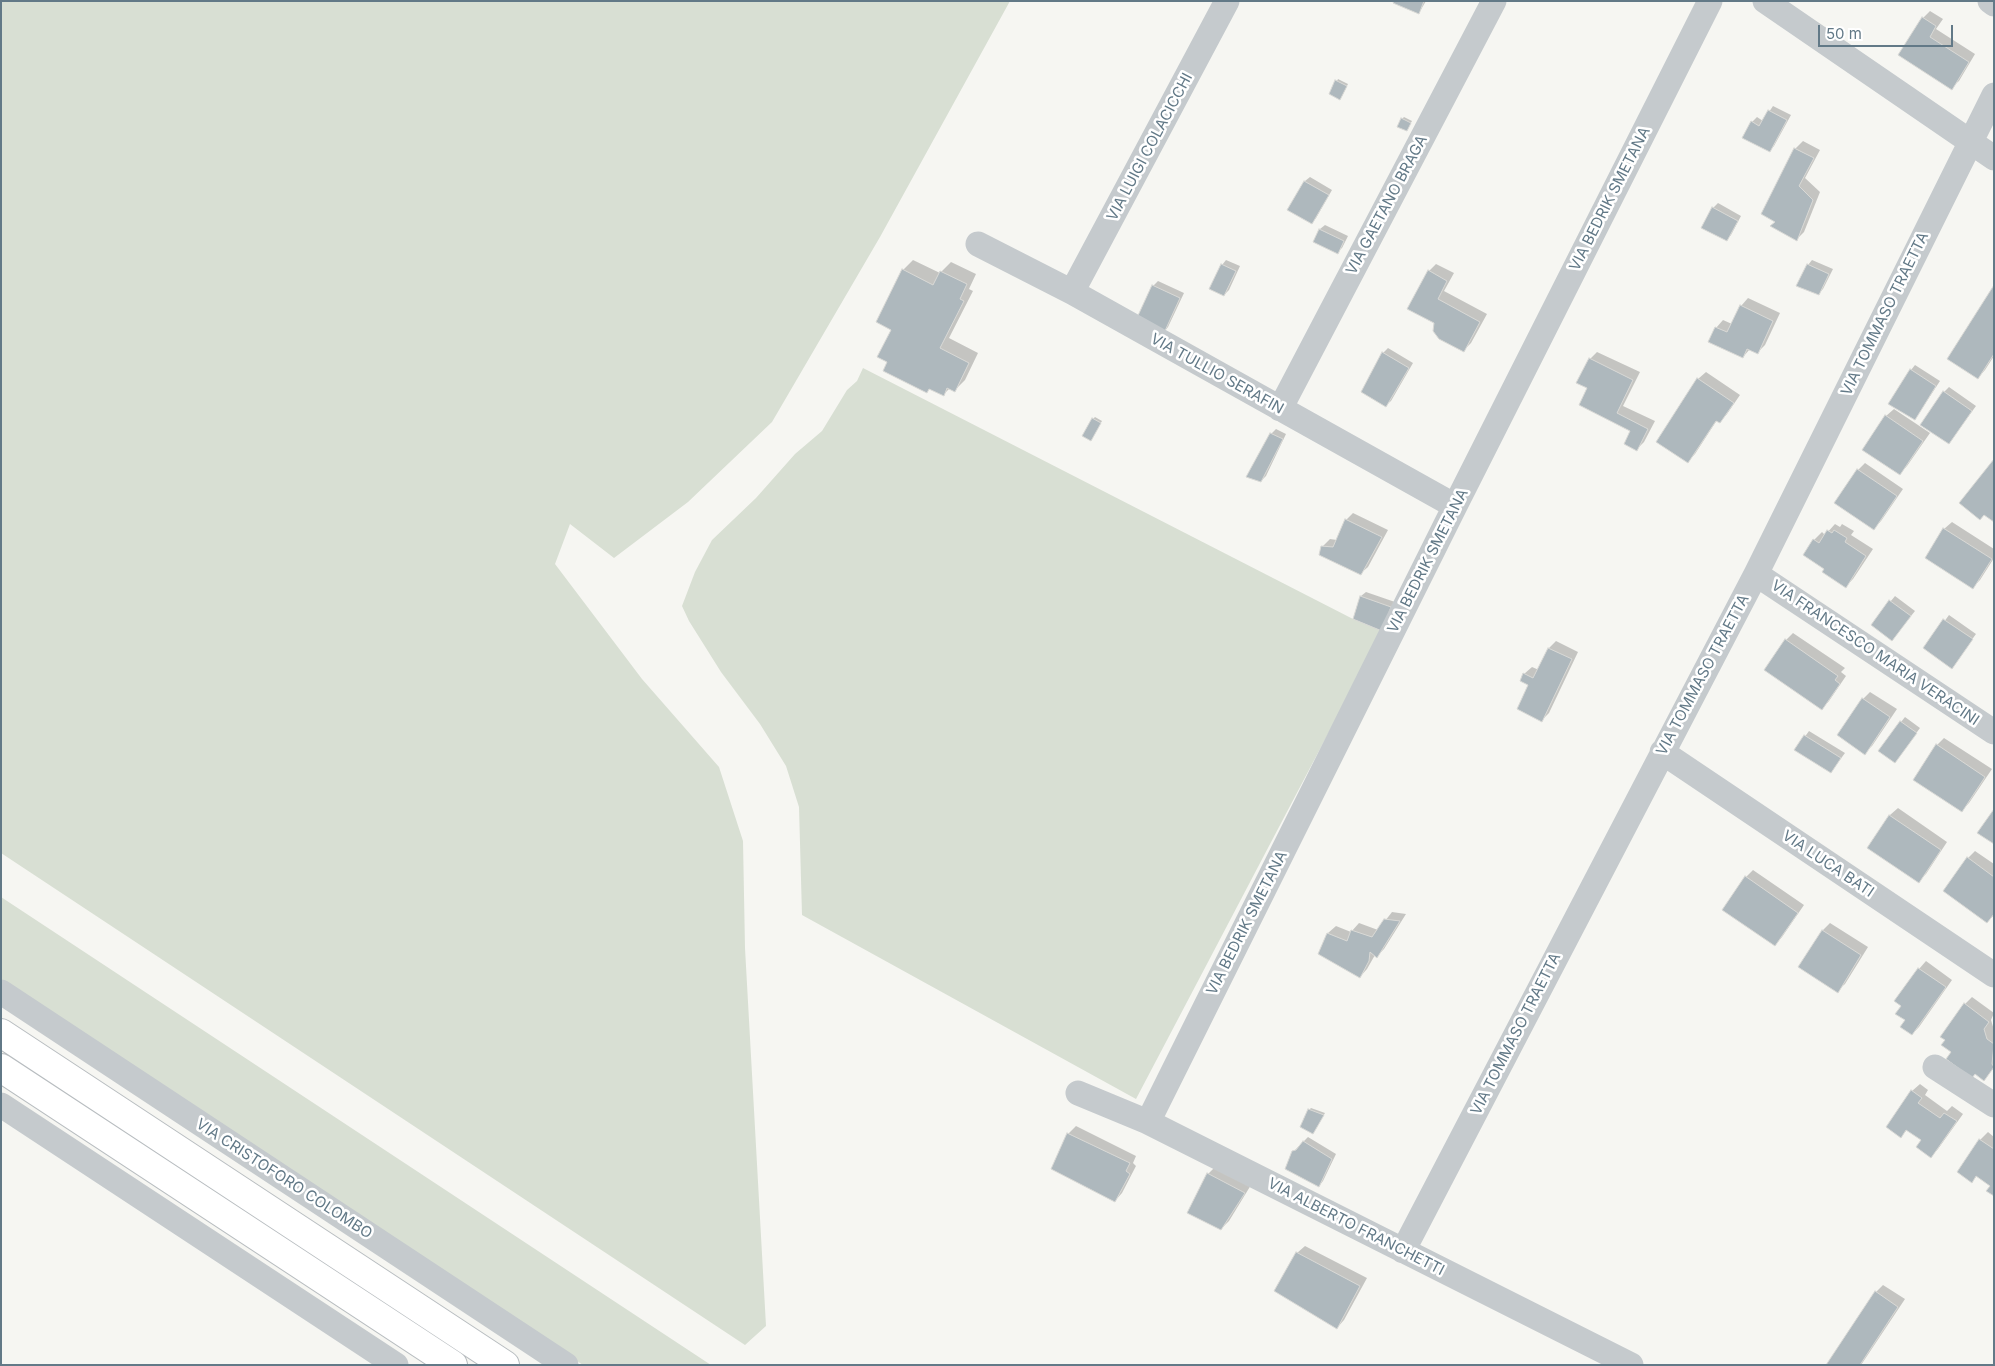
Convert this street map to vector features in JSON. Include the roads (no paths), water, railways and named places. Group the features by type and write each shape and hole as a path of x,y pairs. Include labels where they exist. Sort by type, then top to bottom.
{"main road":[{"path":"1,1033 505,1365"},
{"path":"1,1068 453,1365"}],"street":[{"name":"VIA LUIGI COLACICCHI","path":"1072,292 1227,1"},
{"name":"VIA GAETANO BRAGA","path":"1280,409 1494,1"},
{"name":"VIA BEDRIK SMETANA","path":"1148,1122 1455,506 1710,1"},
{"path":"1765,1 1994,158"},
{"path":"1990,1 1994,4"},
{"name":"VIA TOMMASO TRAETTA","path":"1403,1251 1756,574 1994,95"},
{"name":"VIA TULLIO SERAFIN","path":"978,244 1072,292 1455,506"},
{"name":"VIA FRANCESCO MARIA VERACINI","path":"1756,574 1994,732"},
{"name":"VIA LUCA BATI","path":"1662,752 1994,975"},
{"name":"VIA CRISTOFORO COLOMBO","path":"1,992 566,1365"},
{"path":"1935,1067 1994,1105"},
{"name":"VIA ALBERTO FRANCHETTI","path":"1078,1093 1148,1122 1631,1365"},
{"path":"1,1105 396,1365"}]}
